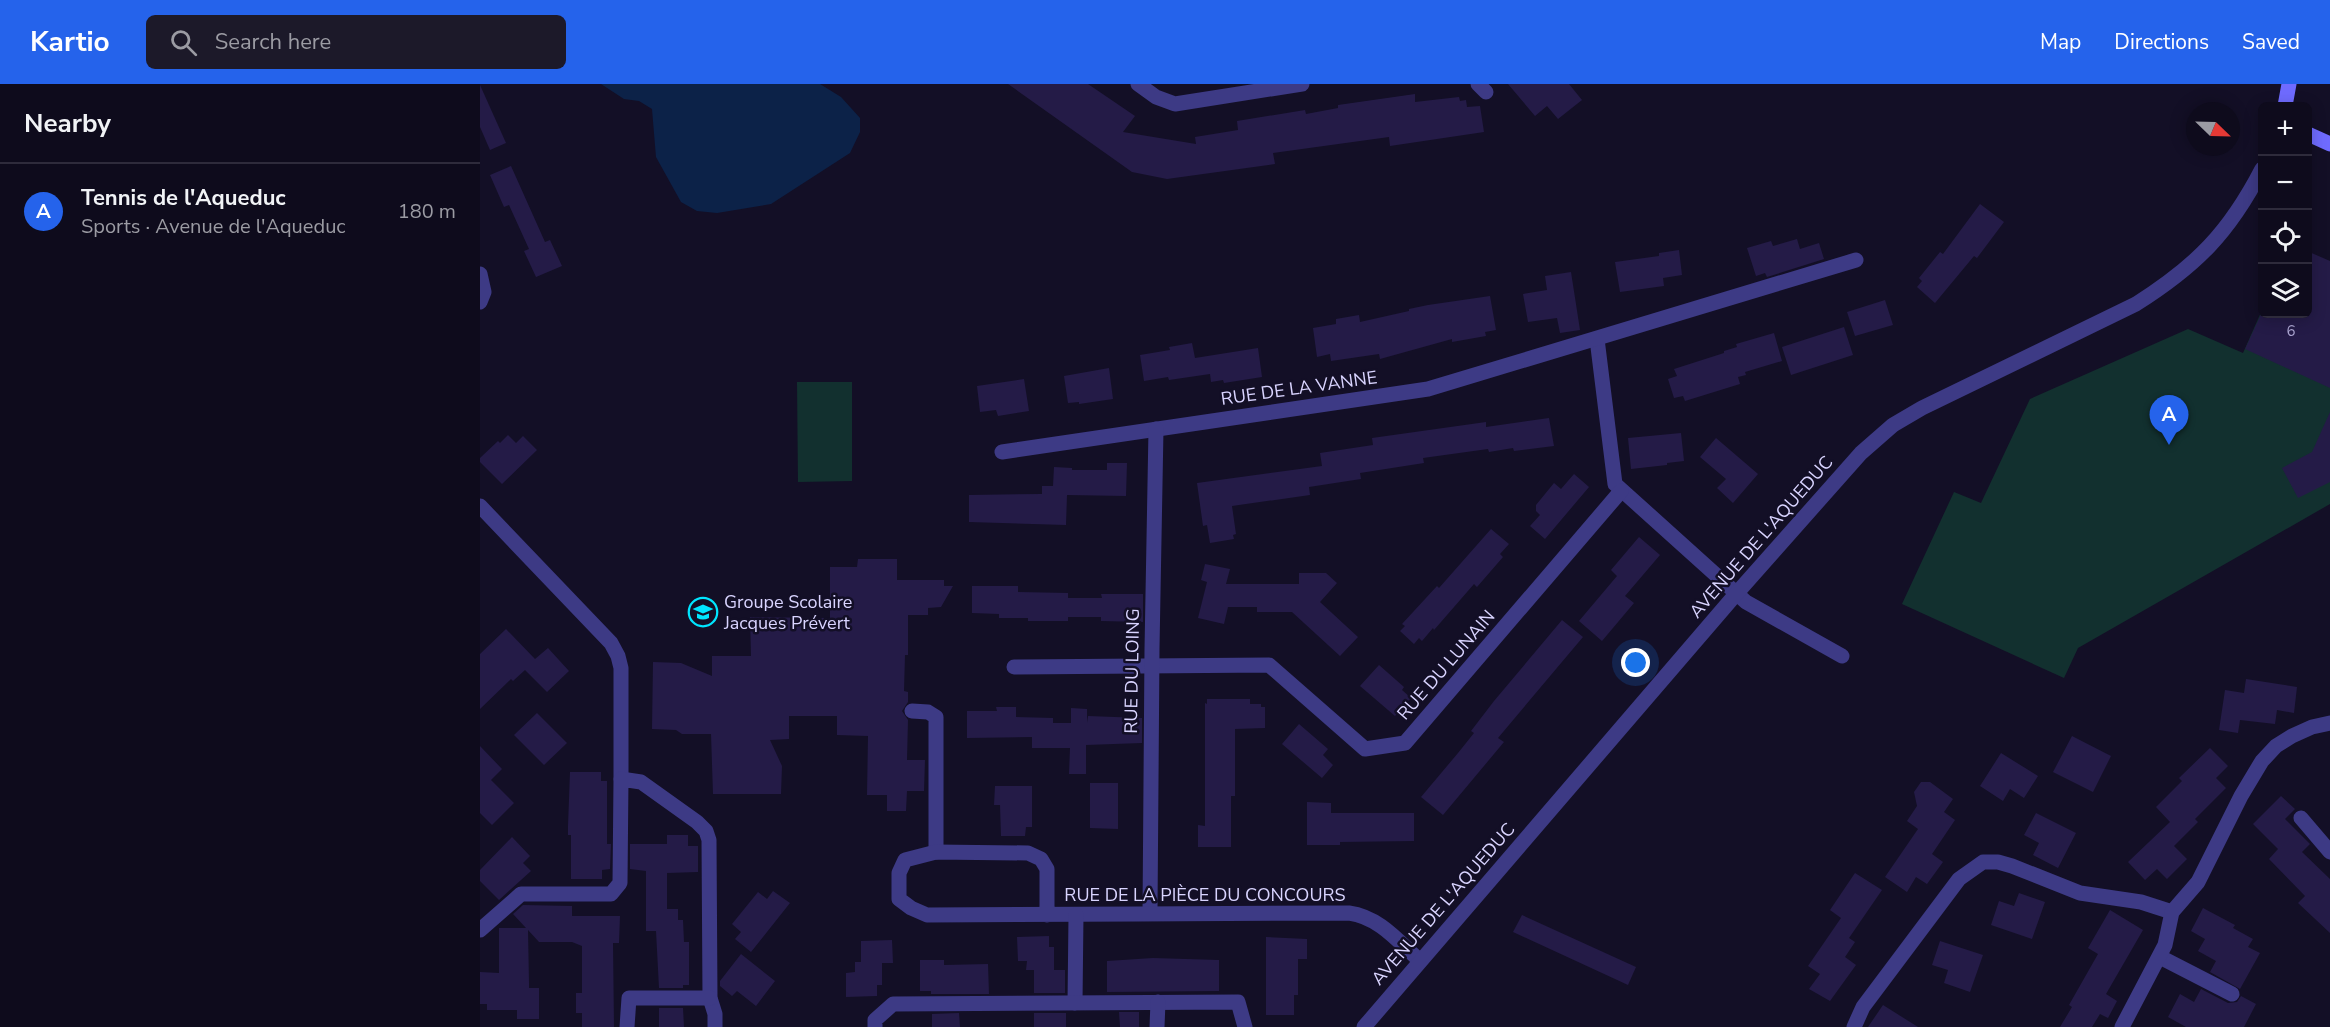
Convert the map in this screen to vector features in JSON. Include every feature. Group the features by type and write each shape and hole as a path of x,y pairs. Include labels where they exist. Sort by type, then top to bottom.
{"street":[{"path":"1138,84 1156,97 1174,104 1302,84"},
{"path":"2286,102 2289,84"},
{"path":"2312,136 2330,144"},
{"name":"AVENUE DE L'AQUEDUC","path":"1364,1027 1736,594 1861,453 1893,425 1983,377 2136,304 2166,285 2191,266 2214,243 2233,218 2258,176"},
{"name":"RUE DE LA VANNE","path":"1002,452 1428,389 1856,260"},
{"path":"480,274 484,292 480,302"},
{"path":"1597,339 1615,484 1736,594 1763,612 1842,656"},
{"name":"RUE DU LOING","path":"1150,913 1156,429"},
{"name":"RUE DU LUNAIN","path":"1014,667 1269,664 1365,749 1404,743 1621,491"},
{"path":"480,506 611,643 621,668 620,883 611,894 521,894 480,930"},
{"path":"912,711 928,712 936,717 936,852"},
{"path":"2122,1027 2160,957 2169,933 2172,912 2198,882 2241,796 2262,761 2276,746 2292,736 2312,727 2330,723"},
{"path":"621,779 641,782 706,831 709,840 710,998 715,1014 714,1027"},
{"path":"2301,818 2330,852"},
{"name":"RUE DE LA PIÈCE DU CONCOURS","path":"1047,915 1047,869 1041,859 1028,854 936,852 905,860 899,873 899,899 911,908 927,915 1047,915 1076,915 1150,913 1358,914 1382,926 1420,961"},
{"path":"1854,1027 1863,1007 1959,879 1983,862 1998,862 2012,866 2080,893 2141,902 2172,912"},
{"path":"1075,1003 1076,915"},
{"path":"2160,957 2232,994"},
{"path":"627,1027 629,998 710,998"},
{"path":"1157,1027 1158,1002"},
{"path":"875,1027 875,1020 893,1004 1158,1002 1238,1002 1245,1027"}],"green space":[{"path":"2330,262 2330,504 2078,648 2064,678 1902,604 1954,492 1981,503 2030,399 2188,329 2243,353 2258,318 2312,318 2312,305"},
{"path":"797,382 852,382 852,481 798,482"}],"water":[{"path":"601,84 820,84 841,97 860,118 860,132 850,153 771,204 717,213 697,211 681,202 656,157 652,109 639,101 624,99"}],"building":[{"path":"1008,84 1088,84 1135,116 1123,132 1196,144 1195,137 1238,130 1237,121 1305,110 1306,114 1338,108 1338,105 1415,94 1415,102 1459,97 1460,101 1466,100 1467,107 1480,106 1484,132 1390,146 1389,137 1273,153 1275,164 1167,179 1132,172"},
{"path":"1508,84 1569,84 1582,100 1558,119 1547,106 1535,116"},
{"path":"480,85 506,143 490,150 480,127"},
{"path":"511,166 545,242 550,240 562,266 536,277 524,251 529,249 509,205 504,207 490,175"},
{"path":"1980,204 2004,222 1977,258 1974,256 1935,303 1917,287 1922,281 1919,278 1940,252 1943,254"},
{"path":"1797,239 1800,249 1819,243 1824,259 1767,277 1765,273 1756,276 1747,248 1771,241 1773,246"},
{"path":"1679,250 1682,275 1663,278 1664,286 1620,292 1615,262 1659,256 1659,253"},
{"path":"2312,253 2330,261 2330,388 2245,349 2259,318 2312,318"},
{"path":"1571,272 1580,330 1560,333 1557,318 1528,322 1523,294 1547,290 1545,276"},
{"path":"1490,296 1496,330 1485,332 1486,336 1452,342 1452,339 1380,359 1379,354 1331,361 1330,354 1317,357 1313,328 1336,324 1336,319 1359,315 1360,322 1428,305"},
{"path":"1885,300 1893,325 1855,336 1847,312"},
{"path":"1844,327 1853,355 1791,375 1782,347"},
{"path":"1774,333 1782,361 1745,372 1746,375 1738,377 1740,384 1685,401 1683,396 1674,398 1668,379 1677,376 1674,369 1724,353 1724,351 1737,347 1736,344"},
{"path":"1192,343 1195,358 1258,348 1262,377 1224,383 1223,380 1211,382 1210,374 1144,381 1140,355 1170,350 1169,347"},
{"path":"1109,368 1113,399 1079,404 1079,402 1068,403 1064,376"},
{"path":"1024,379 1029,411 998,416 996,410 980,412 977,386"},
{"path":"2330,412 2330,482 2298,498 2282,468 2312,452"},
{"path":"1549,418 1554,446 1514,451 1513,448 1489,452 1488,449 1423,458 1424,463 1360,473 1361,479 1309,487 1310,495 1232,506 1236,534 1233,535 1234,539 1210,543 1207,525 1203,526 1197,483 1322,466 1320,453 1373,445 1372,438 1486,422 1486,427"},
{"path":"1681,433 1684,461 1631,469 1628,438"},
{"path":"508,435 516,443 523,436 537,450 502,484 480,462 480,458"},
{"path":"1716,438 1758,474 1733,503 1717,488 1726,479 1700,457"},
{"path":"1107,463 1127,463 1126,496 1067,495 1066,525 969,522 969,495 1042,494 1042,486 1053,486 1054,467 1072,468 1072,470 1107,470"},
{"path":"1574,474 1589,487 1545,539 1530,526 1540,515 1536,511 1536,505 1554,483 1561,489"},
{"path":"1491,529 1509,544 1500,554 1503,557 1477,587 1474,584 1434,630 1433,628 1422,641 1419,638 1414,644 1400,631 1405,626 1402,624 1437,586 1439,588"},
{"path":"1639,537 1660,555 1625,596 1634,603 1602,641 1579,621 1617,576 1611,570"},
{"path":"858,559 897,559 897,580 944,580 944,586 953,586 941,607 928,608 928,615 908,615 908,655 905,655 904,691 908,692 908,702 902,711 908,720 907,760 925,760 924,791 907,791 906,811 887,811 887,795 867,795 868,736 837,735 837,716 789,716 789,739 770,740 782,766 781,794 713,794 711,734 682,734 676,730 652,729 653,662 681,663 712,676 712,656 751,656 750,617 830,618 830,567 857,567"},
{"path":"1205,564 1230,569 1226,584 1299,584 1299,573 1326,573 1337,583 1320,602 1358,637 1340,656 1292,612 1257,612 1257,607 1228,607 1224,624 1198,618 1207,582 1201,580"},
{"path":"972,586 1018,586 1018,592 1068,593 1068,598 1102,598 1101,594 1143,594 1143,622 1101,621 1101,617 1068,617 1068,621 1028,621 1028,618 999,618 999,614 972,613"},
{"path":"1562,620 1583,637 1498,738 1504,742 1443,815 1421,797 1474,733 1471,731 1494,701"},
{"path":"506,629 535,659 548,648 569,671 547,692 525,670 513,681 511,679 480,709 480,654"},
{"path":"1379,665 1404,687 1402,690 1411,698 1395,716 1360,686"},
{"path":"2246,679 2297,687 2294,713 2277,710 2275,724 2240,720 2238,733 2219,730 2225,690 2244,693"},
{"path":"1207,699 1250,699 1250,704 1261,704 1261,707 1265,707 1265,728 1235,729 1235,796 1231,796 1231,847 1198,847 1198,825 1205,826 1205,703 1207,704"},
{"path":"996,707 1016,707 1016,717 1053,718 1053,723 1071,723 1071,708 1087,709 1087,723 1088,716 1142,718 1142,743 1086,745 1086,774 1069,774 1070,748 1032,748 1032,737 967,738 967,711 997,711"},
{"path":"537,713 567,743 544,765 514,735"},
{"path":"1299,724 1328,749 1323,755 1333,765 1322,778 1282,744"},
{"path":"2072,736 2111,756 2093,792 2053,772"},
{"path":"480,746 502,769 491,780 514,803 492,825 480,813"},
{"path":"2210,748 2228,766 2216,778 2226,788 2195,819 2198,822 2174,846 2187,859 2167,879 2157,869 2145,880 2128,862 2170,822 2156,807 2182,781 2179,778"},
{"path":"2001,753 2038,776 2024,798 2010,789 2003,801 1980,786"},
{"path":"570,772 601,772 601,781 607,781 607,844 611,844 610,869 602,870 602,879 571,879 571,835 568,835"},
{"path":"1921,782 1930,782 1953,799 1944,812 1955,820 1932,854 1943,862 1927,884 1916,877 1907,892 1885,877 1918,829 1907,821 1917,806 1914,792"},
{"path":"1090,783 1118,783 1118,829 1090,828"},
{"path":"995,786 1032,786 1032,827 1026,827 1025,836 1001,836 1000,805 994,805"},
{"path":"2281,796 2295,809 2285,819 2310,844 2302,852 2330,879 2330,933 2298,903 2305,896 2269,859 2278,849 2253,824"},
{"path":"1307,802 1331,803 1331,813 1414,813 1414,841 1307,845"},
{"path":"2036,813 2076,833 2058,868 2033,855 2039,843 2024,835"},
{"path":"667,835 688,835 688,846 698,846 698,872 667,873 667,909 678,909 678,920 683,920 684,942 689,942 689,985 683,985 683,988 659,988 656,931 646,931 646,871 630,869 630,844 667,844"},
{"path":"512,837 530,856 523,863 531,871 499,900 480,881 480,870"},
{"path":"1855,873 1882,890 1849,938 1855,942 1845,957 1856,965 1830,1001 1809,989 1820,974 1808,966 1841,918 1830,910"},
{"path":"773,891 790,903 751,952 735,939 741,932 732,924 758,892 767,899"},
{"path":"2019,893 2045,902 2032,939 1991,925 1999,901 2014,906"},
{"path":"523,905 572,906 572,916 620,916 619,943 613,943 614,1027 582,1027 582,1013 576,1013 576,993 582,993 582,946 572,942 539,942 528,930 529,988 539,988 539,1019 517,1019 517,1010 487,1010 487,1004 480,1004 480,972 499,973 499,928 526,928 513,914"},
{"path":"2203,908 2235,925 2233,928 2253,939 2248,947 2260,953 2240,989 2210,972 2216,961 2198,951 2205,939 2191,931"},
{"path":"2110,910 2143,930 2106,994 2117,1001 2108,1018 2100,1014 2092,1027 2060,1027 2072,1007 2069,1005 2098,954 2088,948"},
{"path":"1522,915 1636,967 1628,985 1513,932"},
{"path":"1049,936 1049,947 1054,947 1054,970 1065,970 1065,993 1034,993 1034,970 1026,970 1027,961 1018,961 1017,937"},
{"path":"1266,937 1307,939 1307,959 1298,959 1298,995 1294,995 1294,1015 1266,1015"},
{"path":"892,940 893,963 882,963 882,985 877,985 877,996 846,997 846,973 855,972 855,962 861,962 861,941"},
{"path":"1940,941 1983,955 1970,992 1944,983 1948,970 1932,965"},
{"path":"741,954 775,981 756,1006 737,991 732,996 720,986 720,981"},
{"path":"1153,958 1219,960 1219,991 1107,992 1107,961"},
{"path":"920,960 944,960 944,965 988,964 989,994 931,994 931,991 920,991"},
{"path":"2201,989 2228,1003 2237,1002 2241,996 2256,1004 2244,1027 2186,1027 2168,1017 2180,994 2194,1002"},
{"path":"1883,1005 1918,1027 1868,1027"},
{"path":"659,1008 683,1008 684,1027 659,1027"},
{"path":"1119,1012 1139,1012 1139,1027 1120,1027"},
{"path":"959,1013 960,1027 932,1027 932,1014"},
{"path":"1034,1013 1066,1013 1066,1027 1034,1027"}],"place":[{"name":"Tennis de l'Aqueduc","path":"2169,445"},
{"name":"Groupe Scolaire Jacques Prévert","path":"703,612"}]}
